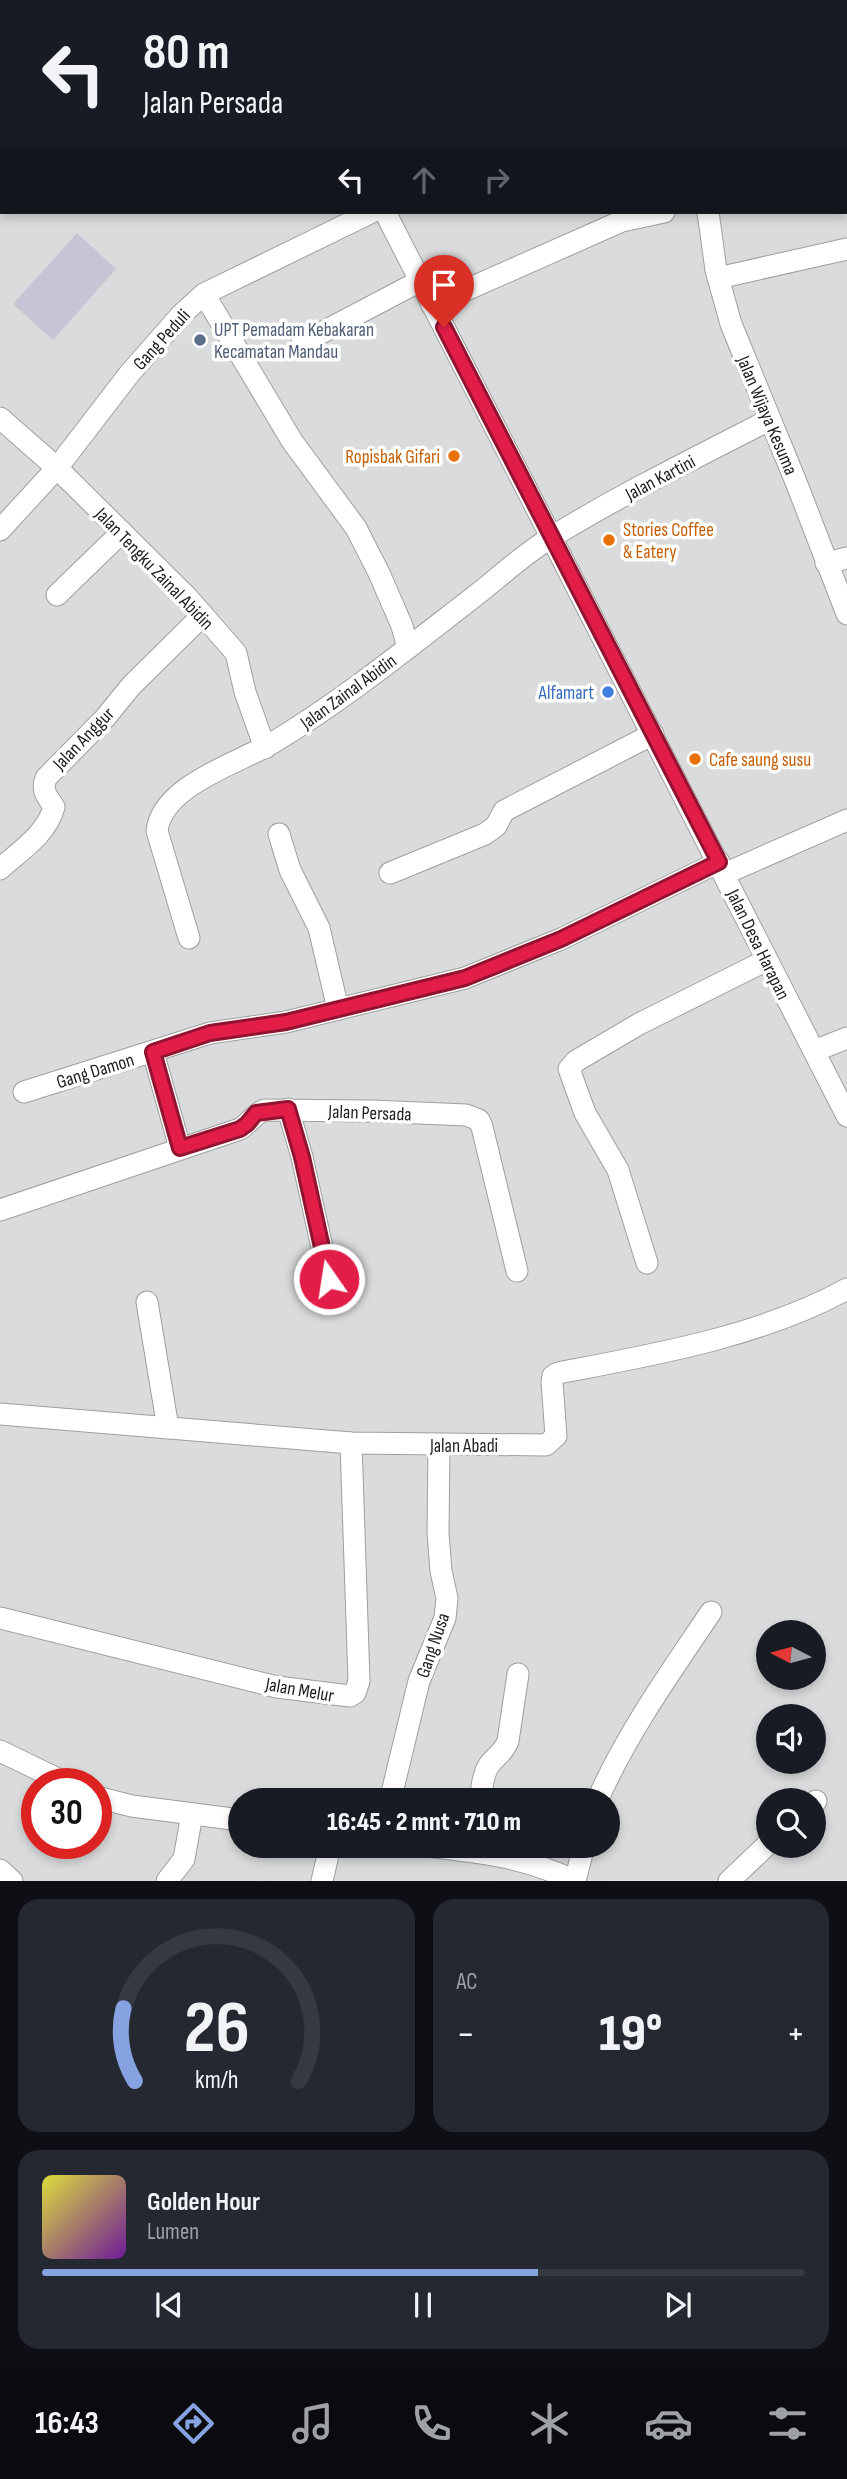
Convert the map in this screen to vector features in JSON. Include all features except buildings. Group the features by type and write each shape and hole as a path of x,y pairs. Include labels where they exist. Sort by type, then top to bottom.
{"street":[{"name":"Gang Peduli","path":"0,530 57,468 130,373 181,314 204,294 368,214"},
{"name":"Jalan Desa Harapan","path":"385,214 847,1116"},
{"path":"432,305 614,224 656,214"},
{"name":"Jalan Wijaya Kesuma","path":"708,214 718,278 731,324 796,482 837,561 847,614"},
{"path":"718,278 847,249"},
{"path":"302,343 420,281"},
{"path":"204,294 292,441 356,528 402,626 408,648"},
{"name":"Jalan Tengku Zainal Abidin","path":"0,418 57,468 203,615 236,653 245,692 265,748"},
{"name":"Jalan Kartini","path":"552,536 664,474 769,421"},
{"path":"57,595 122,533"},
{"name":"Jalan Zainal Abidin","path":"189,938 159,843 159,818 189,786 265,748 307,722 408,648 552,536"},
{"name":"Jalan Anggur","path":"0,869 41,832 52,817 54,807 43,786 46,778 105,718 131,685 203,615"},
{"path":"390,873 485,834 496,826 504,811 653,734"},
{"path":"721,868 847,820"},
{"path":"279,834 290,870 319,928 338,1009"},
{"name":"Gang Damon","path":"24,1092 210,1033 286,1022 465,978 721,868"},
{"path":"647,1263 618,1170 585,1113 569,1069 576,1061 639,1024 767,960"},
{"path":"814,1051 847,1038"},
{"path":"153,1052 180,1148"},
{"path":"288,1109 302,1157 329,1279"},
{"name":"Jalan Persada","path":"0,1210 240,1129 256,1113 288,1109 466,1115 479,1120 517,1271"},
{"name":"Jalan Abadi","path":"0,1414 351,1443 439,1446 547,1445 556,1436 552,1382 553,1376 558,1373 728,1336 821,1303 847,1289"},
{"path":"147,1302 168,1428"},
{"name":"Jalan Melur","path":"0,1618 277,1687 350,1696 355,1693 359,1681 351,1443"},
{"name":"Gang Nusa","path":"393,1788 419,1681 445,1618 447,1598 441,1572 438,1533 439,1446"},
{"path":"603,1788 619,1753 645,1710 711,1612"},
{"path":"482,1788 488,1767 504,1751 508,1741 518,1674"},
{"path":"0,1751 35,1768"},
{"path":"112,1801 228,1818"},
{"path":"167,1881 184,1859 192,1814"},
{"path":"729,1881 756,1855"},
{"path":"322,1881 327,1858"},
{"path":"511,1858 553,1870 576,1881 581,1858"},
{"path":"0,1870 12,1881"}],"shaded area":[{"path":"0,214 847,214 847,1880 0,1881"}],"place":[{"name":"UPT Pemadam Kebakaran Kecamatan Mandau","path":"200,340"},
{"name":"Ropisbak Gifari","path":"454,456"},
{"name":"Stories Coffee & Eatery","path":"609,540"},
{"name":"Alfamart","path":"608,692"},
{"name":"Cafe saung susu","path":"695,759"}],"route":[{"path":"329,1279 302,1157 288,1109 256,1113 240,1129 180,1148 153,1052 210,1033 286,1022 465,978 561,939 719,862 444,327"}]}
